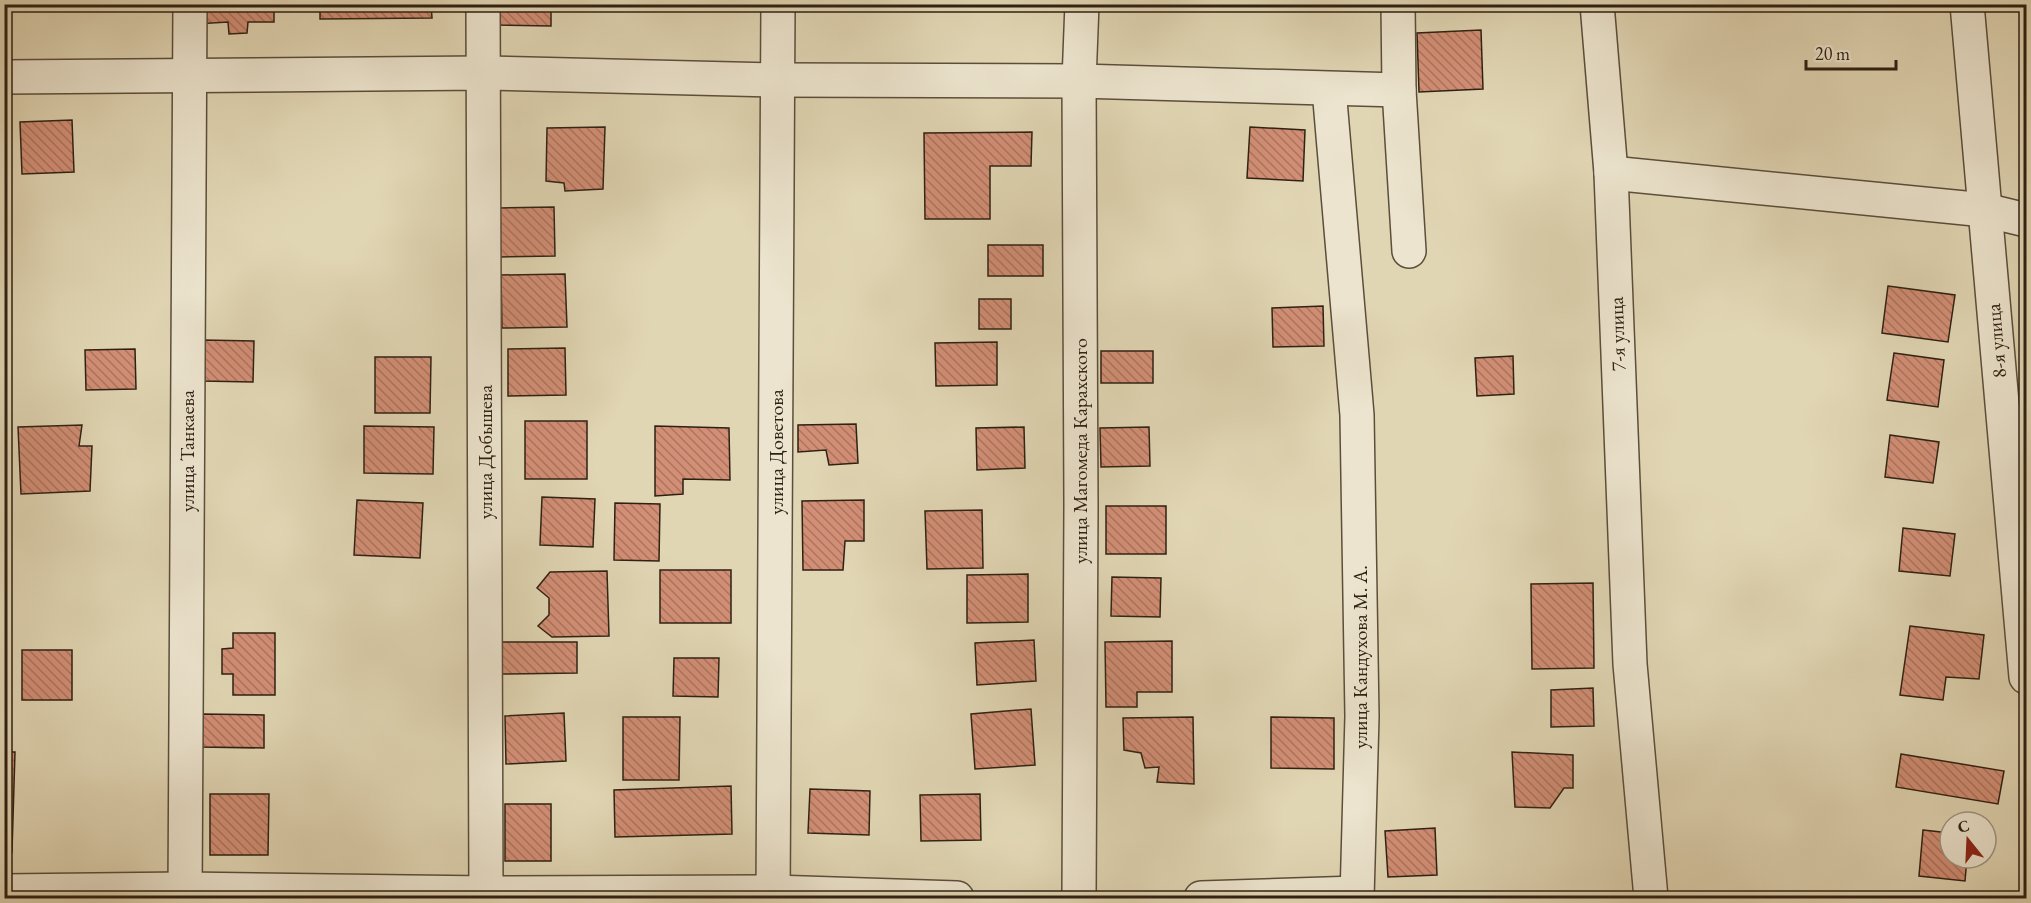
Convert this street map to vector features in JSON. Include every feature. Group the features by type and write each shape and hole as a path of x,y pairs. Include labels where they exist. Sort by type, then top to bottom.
{"street":[{"name":"улица Танкаева","path":"185,894 190,4"},
{"name":"улица Добышева","path":"483,4 486,896"},
{"name":"улица Доветова","path":"773,895 778,4"},
{"name":"улица Магомеда Карахского","path":"1079,898 1081,505 1079,81 1082,4"},
{"path":"1398,4 1399,90 1409,251"},
{"name":"7-я улица","path":"1597,4 1611,173 1630,664 1651,898"},
{"name":"8-я улица","path":"1967,4 2026,677"},
{"path":"4,77 484,73 778,80 1079,81 1399,90"},
{"name":"улица Кандухова М. А.","path":"1329,88 1357,415 1362,716 1357,896"},
{"path":"1611,173 1985,210 2026,219"},
{"path":"4,891 957,898"},
{"path":"1201,898 1357,896"}],"building":[{"path":"195,4 274,4 274,22 248,22 247,33 229,34 228,22 196,24"},
{"path":"320,4 431,4 432,18 320,19"},
{"path":"498,4 551,4 551,26 498,25"},
{"path":"1481,30 1483,89 1419,92 1417,33"},
{"path":"72,120 74,172 22,174 20,122"},
{"path":"605,127 603,189 565,191 564,183 546,181 547,128"},
{"path":"1250,127 1305,130 1303,181 1247,178"},
{"path":"1032,132 1031,166 990,166 990,219 925,219 924,133"},
{"path":"554,207 555,256 500,257 500,208"},
{"path":"988,245 1043,245 1043,276 988,276"},
{"path":"4,268 7,268 6,323 4,322"},
{"path":"565,274 567,327 502,328 501,275"},
{"path":"1888,286 1955,295 1948,342 1882,333"},
{"path":"979,299 1011,299 1011,329 979,329"},
{"path":"1323,306 1324,346 1273,347 1272,308"},
{"path":"203,340 254,341 253,382 202,381"},
{"path":"997,342 997,385 936,386 935,343"},
{"path":"565,348 566,395 508,396 508,349"},
{"path":"135,349 136,389 86,390 85,350"},
{"path":"1101,351 1153,351 1153,383 1101,383"},
{"path":"1894,353 1944,360 1938,407 1887,400"},
{"path":"1513,356 1514,394 1477,396 1475,358"},
{"path":"375,357 431,357 430,413 375,413"},
{"path":"2023,359 2026,360 2026,412 2016,410"},
{"path":"525,421 587,421 587,479 525,479"},
{"path":"856,424 858,463 829,465 826,450 798,452 798,425"},
{"path":"82,425 79,446 92,446 90,491 21,494 18,427"},
{"path":"364,426 434,427 433,474 364,473"},
{"path":"655,426 729,428 730,480 683,479 683,494 655,496"},
{"path":"1024,427 1025,468 977,470 976,428"},
{"path":"1149,427 1150,466 1101,467 1100,428"},
{"path":"1890,435 1939,442 1933,483 1885,477"},
{"path":"542,497 595,499 593,547 540,545"},
{"path":"357,500 423,503 420,558 354,555"},
{"path":"864,500 864,541 845,541 843,570 803,570 802,501"},
{"path":"615,503 660,504 659,561 614,560"},
{"path":"1106,506 1166,506 1166,554 1106,554"},
{"path":"982,510 983,568 927,569 925,511"},
{"path":"1903,528 1955,534 1950,576 1899,571"},
{"path":"660,570 731,570 731,623 660,623"},
{"path":"607,571 609,636 552,637 538,626 549,615 549,598 537,588 550,572"},
{"path":"1028,574 1028,622 967,623 967,575"},
{"path":"1112,577 1161,578 1160,617 1111,616"},
{"path":"1593,583 1594,668 1532,669 1531,584"},
{"path":"1910,626 1984,635 1979,679 1946,677 1943,700 1900,695"},
{"path":"233,633 275,633 275,695 233,695 233,674 222,674 222,649 233,648"},
{"path":"1034,640 1036,681 977,685 975,643"},
{"path":"1172,641 1172,692 1137,692 1137,707 1106,707 1105,642"},
{"path":"502,642 577,642 577,673 502,674"},
{"path":"22,650 72,650 72,700 22,700"},
{"path":"674,658 719,658 718,697 673,696"},
{"path":"1593,688 1594,726 1551,727 1551,690"},
{"path":"1031,709 1035,765 975,769 971,714"},
{"path":"564,713 566,761 506,764 505,716"},
{"path":"201,714 264,715 264,748 200,747"},
{"path":"623,717 680,717 679,780 623,780"},
{"path":"1193,717 1194,784 1157,782 1159,767 1145,768 1141,753 1124,750 1123,718"},
{"path":"1271,717 1334,718 1334,769 1271,768"},
{"path":"4,752 15,752 12,852 4,852"},
{"path":"1512,752 1573,755 1573,788 1564,788 1550,808 1515,807"},
{"path":"1901,754 2004,771 1998,804 1896,787"},
{"path":"731,786 732,834 615,837 614,790"},
{"path":"810,789 870,791 869,835 808,833"},
{"path":"210,794 269,794 268,855 210,855"},
{"path":"980,794 981,840 921,841 920,795"},
{"path":"505,804 551,804 551,861 505,861"},
{"path":"1435,828 1437,875 1388,877 1385,831"},
{"path":"1923,830 1938,832 1938,870 1966,870 1965,881 1919,876"}]}
